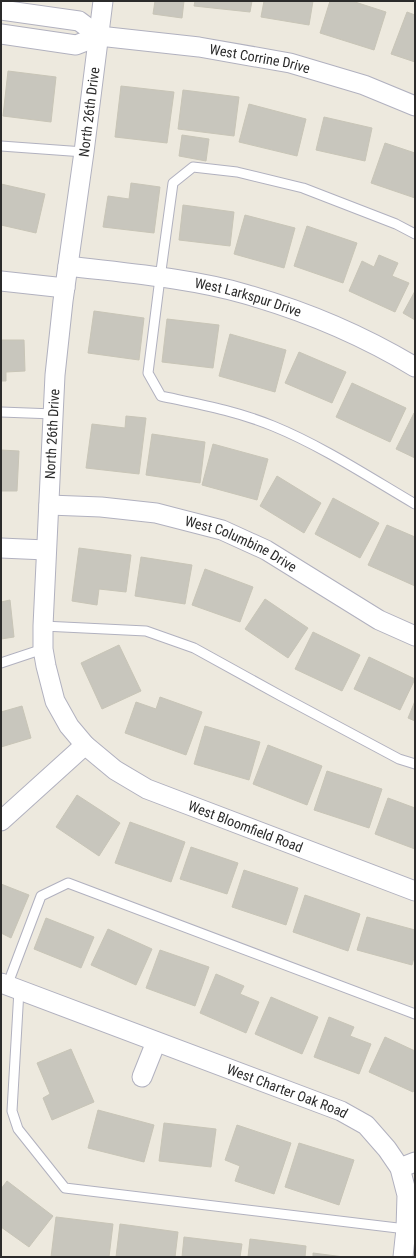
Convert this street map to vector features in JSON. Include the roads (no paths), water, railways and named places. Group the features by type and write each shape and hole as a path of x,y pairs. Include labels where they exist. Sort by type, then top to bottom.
{"street":[{"name":"North 26th Drive","path":"85,746 69,726 55,701 43,649 43,626 55,375 103,1"},
{"path":"1,10 79,21 99,36"},
{"name":"West Corrine Drive","path":"1,34 76,45 99,36 199,47 290,63 364,85 415,106"},
{"name":"West Larkspur Drive","path":"68,266 205,284 244,293 336,326 386,350 415,367"},
{"path":"1,281 65,288"},
{"name":"West Columbine Drive","path":"49,505 101,507 156,513 222,530 266,550 379,620 415,636"},
{"path":"1,548 46,550"},
{"path":"1,821 85,746"},
{"name":"West Bloomfield Road","path":"85,746 114,770 147,789 415,891"},
{"name":"West Charter Oak Road","path":"9,987 340,1111 366,1125 387,1149 407,1165 406,1229 403,1257"},
{"path":"142,1077 156,1042"}],"lane":[{"path":"1,146 84,152"},
{"path":"415,234 396,224 303,188 237,172 193,167 173,183 148,373 161,396 216,408 273,426 328,453 415,504"},
{"path":"1,412 54,414"},
{"path":"43,626 146,631 194,648 399,759 415,764"},
{"path":"1,663 43,649"},
{"path":"406,1229 65,1188 18,1129 12,1111 9,987 41,896 68,883 415,1014"}]}
